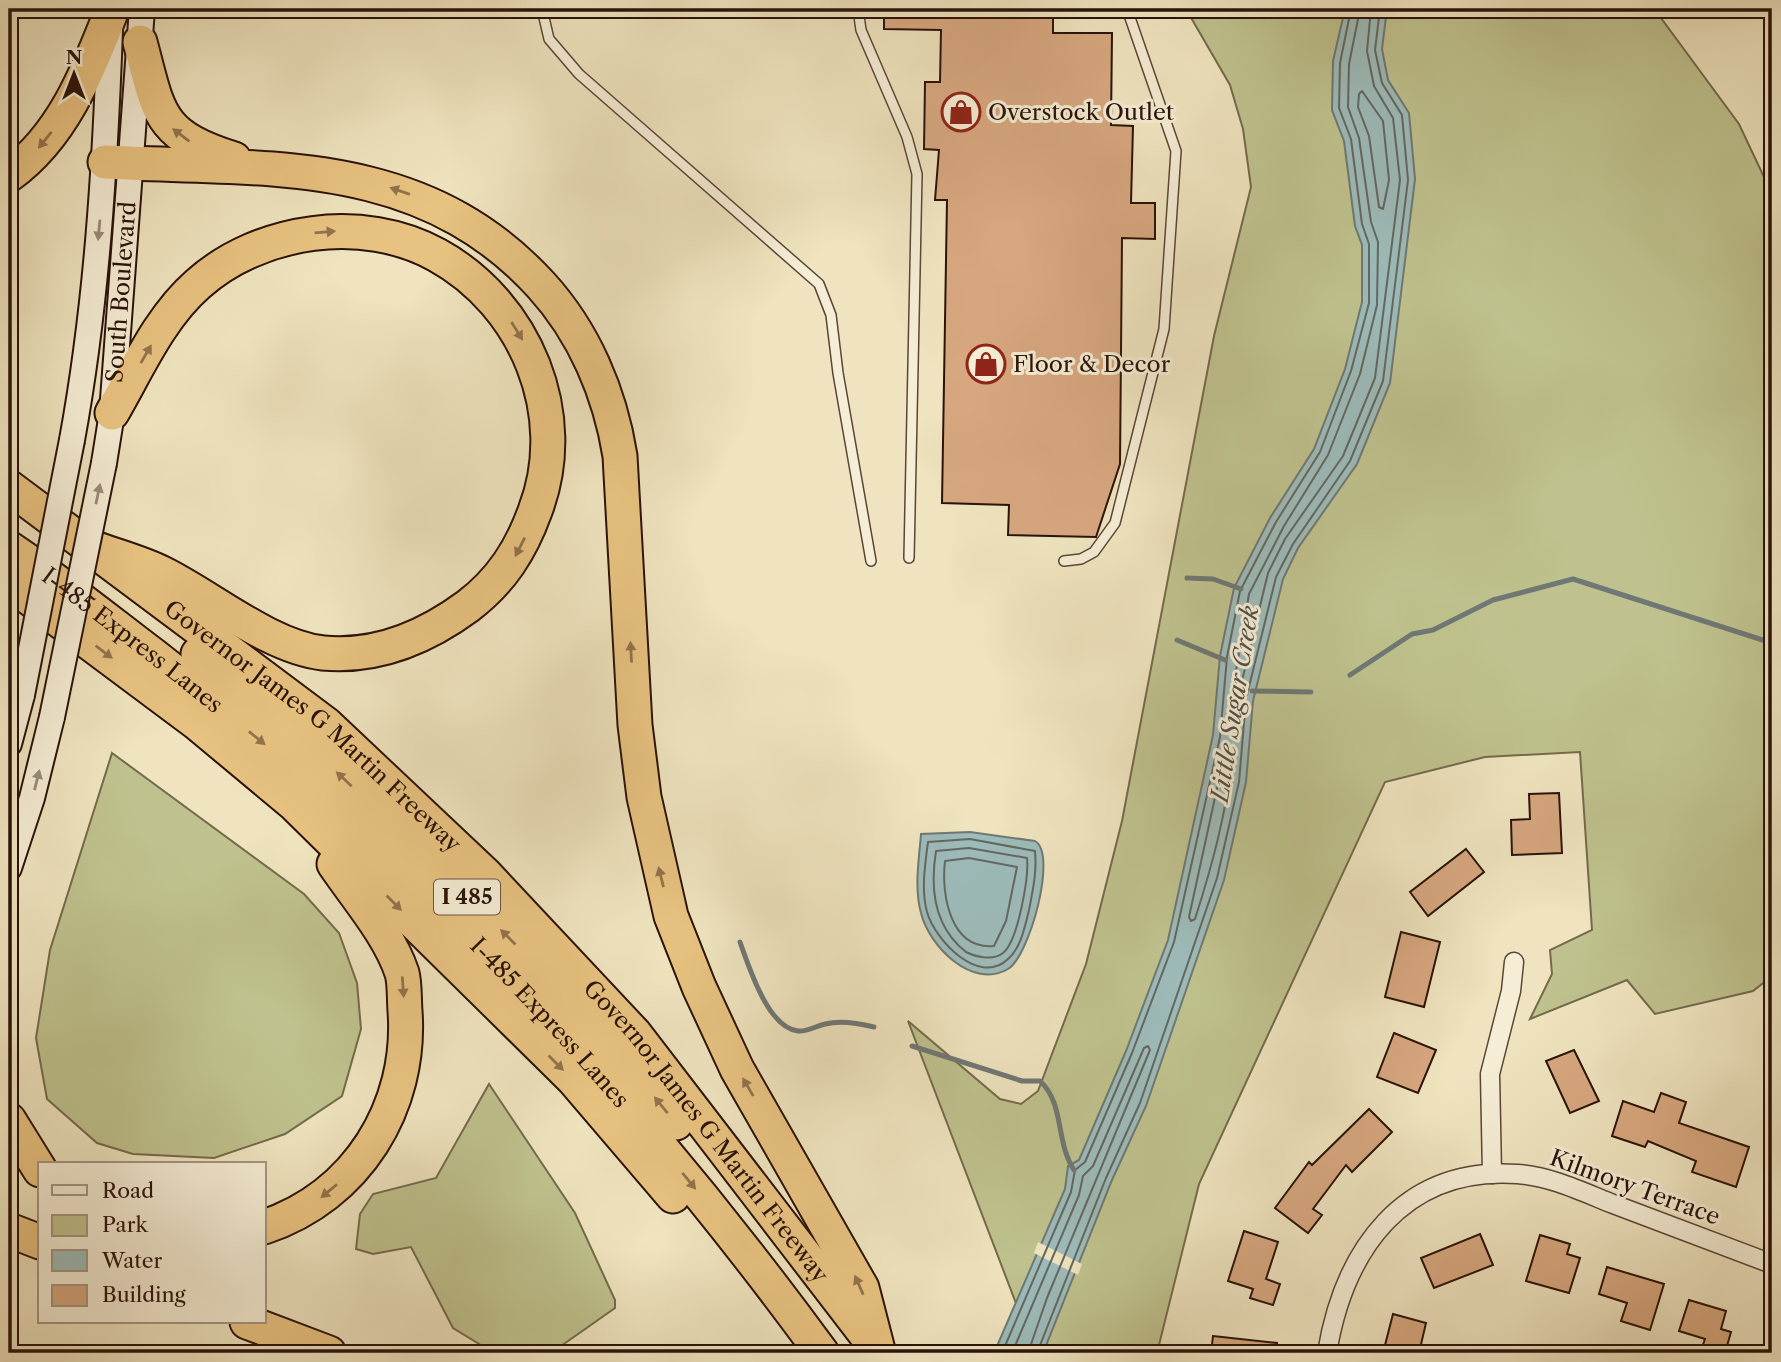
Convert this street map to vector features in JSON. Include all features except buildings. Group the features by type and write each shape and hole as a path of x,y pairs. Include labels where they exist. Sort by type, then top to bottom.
{"highway":[{"path":"9,175 34,154 64,115 121,11"},
{"path":"140,42 159,110 176,133 205,150 266,169"},
{"path":"119,163 266,169 326,175 390,188 454,213 482,231 540,285 570,322 592,364 610,410 620,456 635,725 644,797 671,916 699,987 737,1069 863,1288 870,1352"},
{"path":"87,560 160,572 300,648 331,653 369,652 418,637 449,620 491,586 513,559 528,531 546,476 549,444 545,400 534,364 510,321 493,299 437,255 402,241 374,234 342,231 298,234 227,261 177,307 112,414"},
{"name":"Governor James G Martin Freeway","path":"9,487 87,560 326,724 485,874 635,1034 870,1352"},
{"name":"I-485 Express Lanes","path":"9,514 205,660 297,737 428,857 555,985 623,1059 870,1352"},
{"name":"I-485 Express Lanes","path":"9,548 130,638 265,745 354,822 441,905 570,1039 638,1118 723,1222 821,1353"},
{"name":"I 485","path":"9,583 198,724 293,804 573,1079 706,1235 795,1353"},
{"path":"266,1226 325,1196 357,1167 373,1145 389,1113 404,1059 406,1024 402,974 387,943 293,804"},
{"path":"9,1120 38,1167"},
{"path":"9,1230 38,1241"},
{"path":"252,1324 329,1353"}],"main road":[{"name":"South Boulevard","path":"9,744 22,695 72,440 91,316 140,42 121,11"},
{"name":"South Boulevard","path":"9,868 32,798 52,717 87,560 112,414 121,11"}],"street":[{"path":"1492,1174 1490,1074 1511,992 1514,962"},
{"name":"Kilmory Terrace","path":"1327,1353 1345,1286 1363,1248 1379,1226 1413,1198 1459,1178 1492,1174 1536,1176 1772,1264"}],"lane":[{"path":"542,9 549,39 579,74 819,284 831,315 838,373 871,561"},
{"path":"858,9 862,30 903,127 917,174 909,558"},
{"path":"1065,561 1081,559 1094,552 1115,523 1164,329 1176,151 1127,9"}],"green space":[{"path":"1186,9 1657,9 1739,124 1772,194 1772,976 1753,991 1655,1014 1627,980 1530,1019 1552,974 1550,950 1592,930 1580,752 1485,757 1385,782 1199,1184 1157,1353 1035,1353 908,1021 1000,1099 1021,1104 1038,1091 1086,964 1122,821 1214,336 1251,187 1243,129 1230,85"},
{"path":"112,753 304,894 339,933 357,983 361,1029 342,1096 285,1134 214,1158 133,1154 97,1143 47,1099 36,1038 50,950"},
{"path":"489,1084 575,1213 615,1300 615,1308 551,1353 494,1353 453,1328 411,1247 373,1254 356,1249 360,1214 373,1194 436,1178"}],"water":[{"name":"Little Sugar Creek","path":"1345,9 1387,9 1382,49 1388,80 1409,113 1415,179 1390,383 1357,464 1298,548 1283,579 1253,701 1246,782 1224,880 1146,1106 1112,1180 1043,1353 994,1353 1065,1189 1068,1166 1079,1160 1126,1051 1168,940 1213,735 1220,656 1234,588 1270,518 1314,449 1345,369 1362,302 1362,245 1355,226 1344,141 1332,110 1333,61"},
{"path":"970,832 1035,841 1041,850 1042,884 1032,927 1016,961 1008,969 994,974 980,974 967,969 943,951 926,926 919,903 921,834"}],"pier":[{"path":"1038,1242 1082,1264 1078,1275 1034,1253"}],"waterway":[{"path":"1187,578 1213,579 1241,589"},
{"path":"1350,675 1412,634 1433,630 1493,600 1573,579 1772,643"},
{"name":"Little Sugar Creek","path":"1177,640 1225,660"},
{"name":"Little Sugar Creek","path":"1252,691 1311,692"},
{"path":"740,942 761,995 787,1027 801,1031 843,1022 874,1027"},
{"path":"912,1046 1022,1081 1040,1081 1053,1101 1064,1147 1074,1170"}],"place":[{"name":"Overstock Outlet","path":"961,112"},
{"name":"Floor & Decor","path":"986,364"}]}
